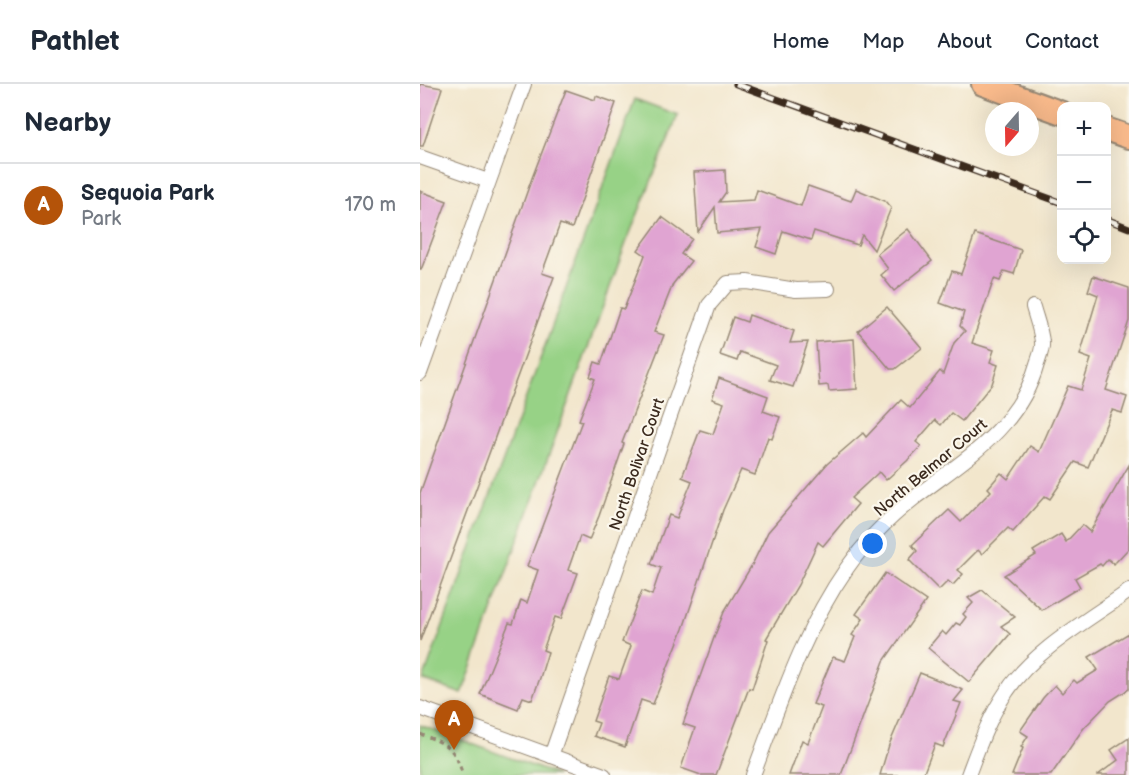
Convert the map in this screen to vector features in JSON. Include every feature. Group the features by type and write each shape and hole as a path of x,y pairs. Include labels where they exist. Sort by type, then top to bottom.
{"main road":[{"path":"982,84 1057,111"},
{"path":"1111,130 1129,137"}],"street":[{"path":"420,372 524,84"},
{"path":"420,157 488,181"},
{"name":"North Bolivar Court","path":"551,756 709,305 728,284 747,282 796,290 828,289"},
{"name":"North Belmar Court","path":"753,775 797,656 823,604 849,566 875,534 912,500 962,464 1004,425 1030,388 1042,344 1034,307"},
{"path":"968,775 986,726 1008,689 1054,644 1129,591"},
{"path":"420,708 604,775"}],"path":[{"path":"420,734 449,747 457,755 463,775"}],"green space":[{"path":"635,99 678,115 626,243 462,694 423,680"},
{"path":"420,725 557,775 420,775"}],"building":[{"path":"420,84 442,88 423,146 420,146"},
{"path":"566,90 595,100 596,96 616,103 572,228 560,224 542,273 554,277 420,641 420,493 532,178"},
{"path":"725,170 726,192 719,202 754,200 757,190 801,206 808,186 851,201 856,189 885,201 891,208 874,250 862,235 858,245 814,231 811,240 783,231 776,254 756,247 762,229 717,233 715,207 698,232 694,172"},
{"path":"420,191 447,201 421,270 420,270"},
{"path":"662,217 692,239 681,254 691,261 673,284 654,332 664,335 622,443 624,444 599,516 589,540 580,536 568,570 578,573 561,619 555,617 543,650 548,652 532,700 523,697 518,709 480,694 509,623 513,624 521,600 527,603 538,570 527,566 582,421 579,420 595,379 590,377 595,362 601,364 620,308 624,309 645,255 638,250"},
{"path":"908,229 932,261 894,291 881,275 888,269 877,254"},
{"path":"975,234 1021,250 1014,274 1004,271 1000,281 994,279 972,343 994,350 990,362 998,365 992,384 962,421 951,413 941,425 935,420 916,442 921,446 907,461 886,480 879,472 851,498 858,504 823,546 818,542 798,585 766,639 768,640 752,689 749,688 716,775 701,775 681,768 695,728 683,724 715,635 724,612 752,565 768,532 827,464 863,433 866,437 901,400 910,408 940,371 943,374 954,343 965,331 960,326 964,312 940,303 952,271 961,274"},
{"path":"1093,276 1129,288 1129,321 1106,390 1127,397 1122,413 1112,410 1088,467 1075,462 1050,499 1045,496 1013,532 1008,528 982,554 978,550 958,570 963,574 953,585 948,581 939,590 909,560 917,551 912,545 949,510 961,522 991,491 988,488 1001,473 1008,479 1030,446 1039,452 1068,386 1081,390 1091,359 1080,355 1098,295 1088,291"},
{"path":"887,307 922,348 895,369 890,369 858,331"},
{"path":"749,315 794,331 790,343 808,342 793,387 770,380 776,365 740,352 737,361 720,355 733,317 747,322"},
{"path":"854,339 857,389 829,391 828,385 819,386 816,342"},
{"path":"719,378 768,396 763,411 780,417 772,439 768,437 755,475 741,470 723,510 683,629 653,704 641,700 625,747 594,736 599,723 593,721 609,676 619,679 631,646 622,642 642,591 652,595 661,568 651,564 669,515 677,518 692,481 682,477 700,430 713,434 724,403 712,399"},
{"path":"1129,465 1129,548 1114,564 1108,559 1102,566 1100,564 1075,578 1080,587 1042,610 1004,575 1036,555 1033,551 1061,534 1066,542 1082,525 1090,532"},
{"path":"885,573 926,601 884,661 841,775 789,775 802,740 808,743 822,707 813,704 833,657 845,661 855,637 852,635 863,619 856,614"},
{"path":"982,590 1015,617 1001,626 1010,634 969,682 928,648 942,631 946,635 956,623 960,625 966,617 963,614 973,603 968,598"},
{"path":"1129,633 1129,689 1110,701 1083,729 1051,775 1012,775 1023,748 1021,747 1028,736 1020,731 1043,698 1055,685 1062,693 1074,680 1077,683 1098,670 1089,657"},
{"path":"920,673 963,690 954,701 961,703 943,747 935,744 923,775 880,775 889,745"},
{"path":"1129,738 1129,775 1098,775 1118,760 1111,750"}],"railway":[{"path":"736,84 1057,201"},
{"path":"1111,221 1129,228"}],"place":[{"name":"Sequoia Park","path":"454,750"}]}
